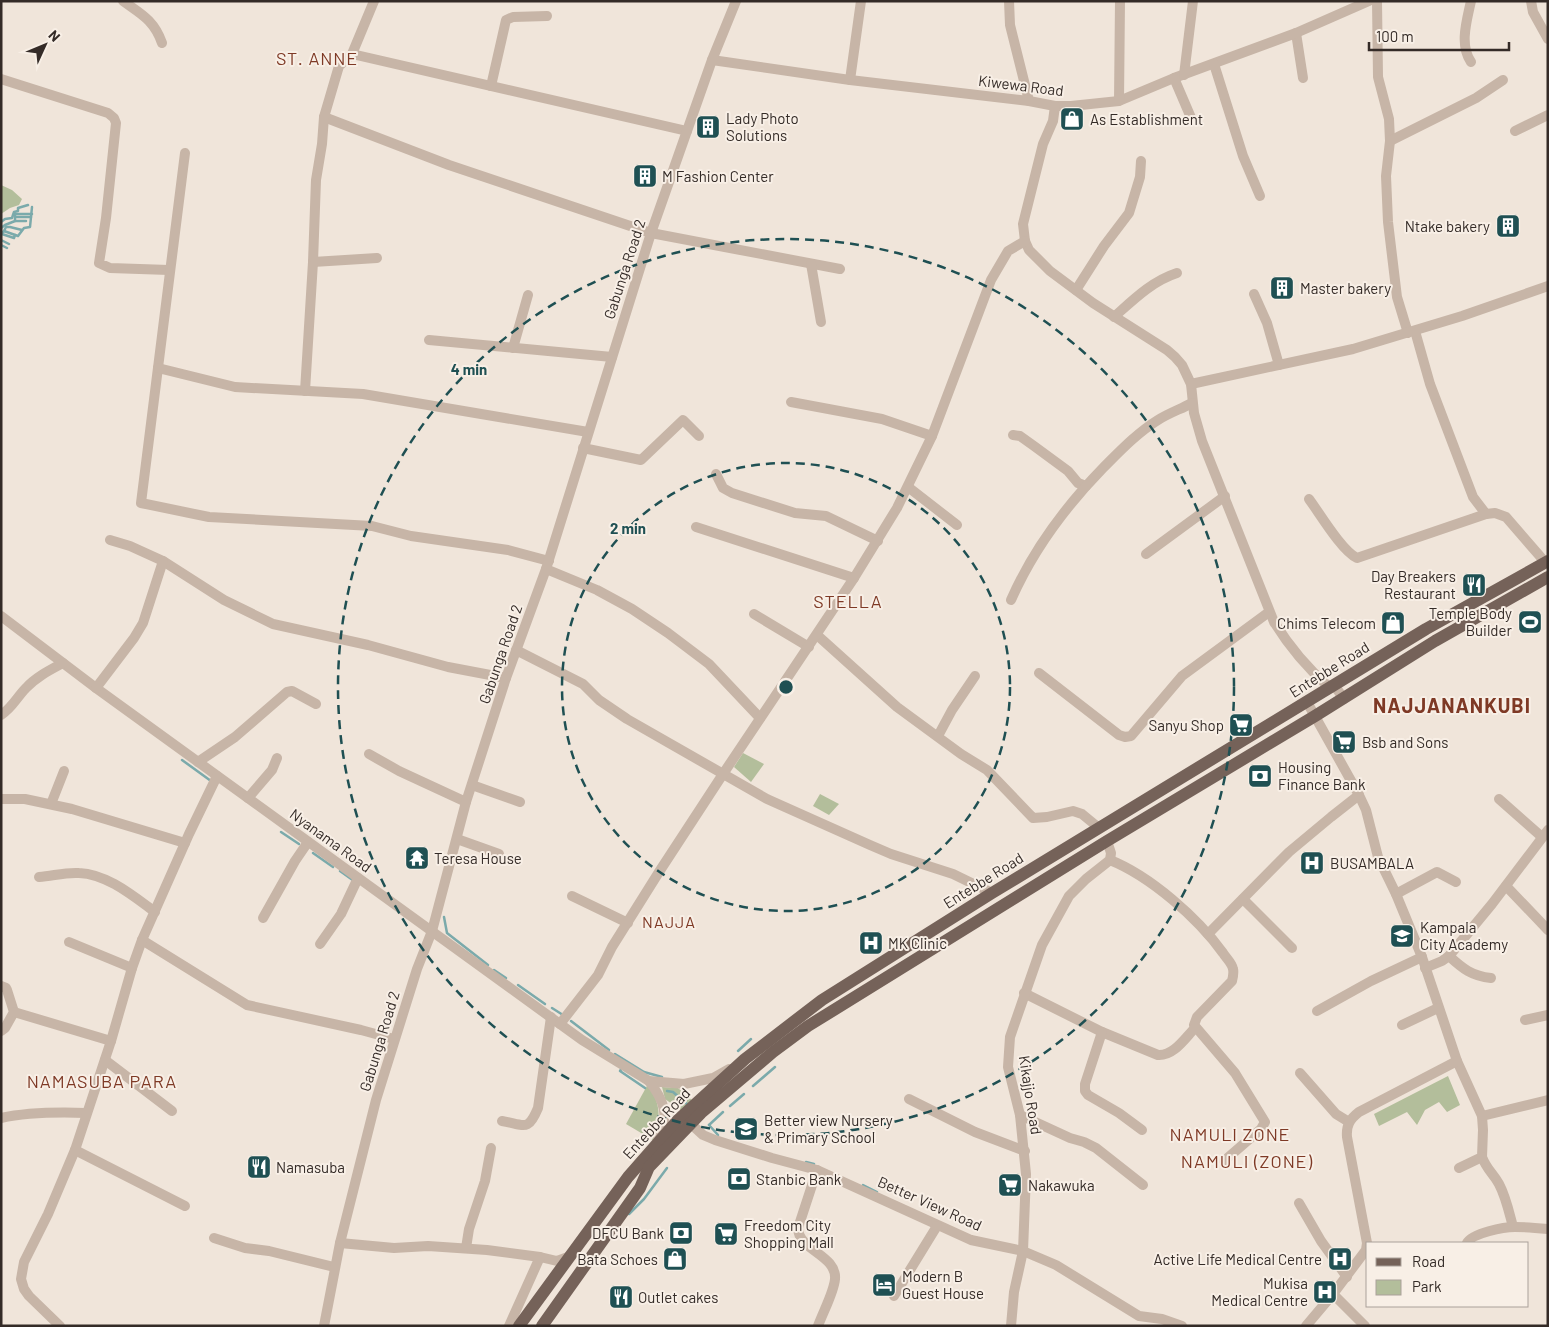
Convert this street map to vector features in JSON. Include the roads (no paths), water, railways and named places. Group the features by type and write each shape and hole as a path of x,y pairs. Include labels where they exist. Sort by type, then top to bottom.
{"main road":[{"name":"Entebbe Road","path":"519,1326 628,1177 654,1147 694,1105 745,1059 822,1000 992,893 1426,629 1546,562"},
{"name":"Entebbe Road","path":"542,1326 640,1188 649,1167 721,1095 773,1052 808,1026 1107,841 1344,699 1435,641 1548,577"}],"street":[{"path":"122,1 152,23 158,30 162,43"},
{"path":"305,391 316,180 324,117 339,66 352,54 374,1"},
{"name":"Gabunga Road 2","path":"324,1326 334,1267 394,1039 417,969 432,931 466,802 506,678 547,565 651,233 712,60 736,1"},
{"path":"850,80 861,1"},
{"path":"1009,1 1010,25 1029,101"},
{"path":"1119,101 1120,1"},
{"path":"1192,120 1179,76 1193,1"},
{"name":"Kiwewa Road","path":"712,60 850,80 1029,101 1055,106 1071,106 1119,101 1179,76 1296,33 1369,1"},
{"path":"1377,1 1378,76 1388,113 1390,141 1386,176 1388,222 1397,297 1412,332 1473,497 1486,514"},
{"path":"1471,1 1465,42 1466,51 1471,62"},
{"path":"1530,1 1533,12 1548,39"},
{"path":"491,86 506,20 513,17 547,16"},
{"path":"1296,33 1303,78"},
{"path":"352,54 687,131"},
{"path":"1214,64 1243,156 1260,196"},
{"path":"1,79 108,113 114,118 116,123 100,263 110,268 170,270"},
{"path":"1390,141 1460,106 1503,80"},
{"path":"1055,106 1053,121 1043,144 1023,224 1024,240 1029,250 1038,259 1076,290 1171,354 1182,365 1191,384 1192,403 1202,441 1269,612 1281,634 1298,656 1328,686 1334,685 1344,699"},
{"path":"1515,130 1548,116"},
{"path":"324,117 449,165 651,233 840,269"},
{"path":"185,153 141,503 209,517 372,526 412,536 508,550 547,565 614,599 668,633 709,664 760,718"},
{"path":"1076,290 1128,213 1140,177 1141,160"},
{"path":"560,1024 598,975 612,947 723,774 878,541 908,487 932,436 991,280 1008,251 1024,240"},
{"path":"313,262 377,258"},
{"path":"811,264 821,322"},
{"path":"1114,316 1151,286 1167,276 1177,273"},
{"path":"1191,384 1353,349 1470,314 1548,286"},
{"path":"1254,294 1267,323 1279,365"},
{"path":"513,348 528,295"},
{"path":"429,340 612,357"},
{"path":"158,368 235,387 363,394 588,432"},
{"path":"791,402 882,419 932,436"},
{"path":"1011,600 1023,573 1057,520 1086,486 1118,453 1143,431 1161,418 1192,403"},
{"path":"583,448 641,460 684,420 699,436"},
{"path":"1012,435 1020,436 1068,471 1078,483 1086,486"},
{"path":"716,474 723,488 732,493 795,513 826,516 878,541"},
{"path":"908,487 957,526"},
{"path":"1146,554 1224,496"},
{"path":"1309,498 1346,550 1357,558 1486,514 1495,513 1506,517 1546,562"},
{"path":"696,527 854,578"},
{"path":"110,540 130,546 163,561 224,600 273,624 368,645 448,667 506,678"},
{"path":"96,688 134,638 143,622 163,561"},
{"path":"1039,673 1119,735 1131,736 1182,676 1269,612"},
{"path":"754,614 809,647"},
{"name":"Nyanama Road","path":"1,616 96,688 582,1040 649,1080 674,1084 700,1082 713,1078 745,1059"},
{"path":"817,635 897,706 961,754 987,770 1033,818 1073,811 1082,814 1099,828"},
{"path":"516,650 583,684 599,700 627,719 767,799 891,854 953,874 992,893"},
{"path":"1,715 14,704 27,686 63,663"},
{"path":"938,736 952,710 975,676"},
{"path":"198,762 213,750 235,737 287,692 292,691 316,704"},
{"path":"1307,702 1360,795 1366,810 1378,857 1422,956 1457,1062 1482,1116 1482,1157 1488,1170 1498,1181 1513,1226"},
{"path":"369,754 399,771 466,802"},
{"path":"248,798 272,770 277,758"},
{"path":"51,804 64,771"},
{"path":"60,1326 29,1296 21,1279 24,1262 48,1214 74,1150 105,1060 142,940 185,842 217,776"},
{"path":"472,785 520,802"},
{"path":"1208,934 1289,852 1331,816 1360,795"},
{"path":"1,800 25,799 51,804 185,842"},
{"path":"1425,968 1449,956 1506,886 1545,834 1499,799"},
{"path":"457,839 499,854"},
{"path":"1107,841 1111,853 1106,863 1126,866 1191,915 1208,934 1232,967 1232,981 1195,1020 1194,1025 1236,1073 1265,1122 1261,1128 1224,1161"},
{"path":"263,918 295,860 308,842"},
{"name":"Kikajjo Road","path":"1011,1326 1014,1292 1023,1251 1026,1174 1020,1115 1008,1061 1010,1037 1042,945 1062,905 1076,888 1106,863"},
{"path":"1396,894 1437,872 1456,882"},
{"path":"39,877 64,873 89,874 104,879 155,912"},
{"path":"320,944 341,914 358,878"},
{"path":"1506,886 1548,930"},
{"path":"572,896 628,923"},
{"path":"1243,899 1292,948"},
{"path":"142,940 242,1004 394,1039"},
{"path":"69,942 132,968"},
{"path":"1317,1010 1422,956"},
{"path":"1449,956 1468,972 1478,977 1491,978"},
{"path":"1,986 6,988 10,995 14,1012 5,1028 1,1031"},
{"path":"1024,993 1102,1032 1162,1055 1173,1051 1195,1028"},
{"path":"1402,1024 1438,1008"},
{"path":"14,1012 111,1041"},
{"path":"1525,1020 1548,1015"},
{"path":"502,1121 526,1125 532,1121 538,1108 551,1017"},
{"path":"1102,1032 1084,1087 1085,1091 1088,1095 1130,1120 1142,1130"},
{"path":"105,1060 172,1111"},
{"path":"1306,1326 1365,1254 1366,1243 1347,1136 1346,1128 1348,1122 1359,1112 1457,1062"},
{"path":"1300,1073 1336,1114 1348,1122"},
{"name":"Nyanama Road","path":"649,1080 663,1101 664,1111 662,1132 654,1147"},
{"path":"910,1099 975,1132 1025,1151"},
{"path":"1482,1116 1548,1100"},
{"path":"1,1118 34,1113 86,1114"},
{"path":"1020,1115 1096,1148 1144,1185"},
{"name":"Better View Road","path":"691,1124 703,1135 715,1140 817,1170 971,1240 1023,1251 1056,1264 1139,1316 1162,1319 1182,1326"},
{"path":"466,1248 469,1229 486,1181 491,1148"},
{"path":"74,1150 185,1206"},
{"path":"1459,1168 1482,1157"},
{"path":"817,1170 798,1232 803,1240 831,1266 835,1273 835,1281 818,1326"},
{"path":"1298,1203 1321,1241 1347,1277"},
{"path":"894,1296 937,1226"},
{"path":"1468,1242 1470,1238 1478,1235 1513,1226 1548,1229"},
{"path":"214,1238 245,1248 270,1251 334,1267"},
{"path":"340,1243 394,1248 428,1246 466,1248 540,1257 557,1261 568,1257"},
{"path":"509,1326 540,1257"},
{"path":"1333,1294 1365,1326"}],"waterway":[{"path":"1,222 12,218 14,212 18,211 18,208 28,205"},
{"path":"1,234 4,231 18,236 24,228 30,227 32,207"},
{"path":"15,217 15,214 32,214"},
{"path":"1,228 15,221 15,217 31,217"},
{"path":"15,221 26,221"},
{"path":"4,231 6,227 22,230"},
{"path":"2,234 14,238 15,235"},
{"path":"1,240 9,244"},
{"path":"1,245 7,248"},
{"path":"182,760 211,781"},
{"path":"281,832 299,844"},
{"path":"313,853 333,867"},
{"path":"340,871 354,881"},
{"path":"444,917 447,933 488,965"},
{"path":"494,970 506,978"},
{"path":"518,985 545,1004"},
{"path":"552,1008 563,1015"},
{"path":"571,1021 609,1050"},
{"path":"738,1051 751,1039"},
{"path":"615,1054 644,1072 662,1077"},
{"path":"753,1086 775,1067"},
{"path":"622,1068 620,1071 645,1088"},
{"path":"667,1091 673,1092 688,1105"},
{"path":"730,1106 744,1094"},
{"path":"709,1125 723,1112"},
{"path":"709,1125 718,1135"},
{"path":"806,1162 814,1164"},
{"path":"629,1214 644,1199 667,1168"},
{"path":"863,1185 877,1192"}],"place":[{"name":"As Establishment","path":"1072,119"},
{"name":"Lady Photo Solutions","path":"708,127"},
{"name":"M Fashion Center","path":"645,176"},
{"name":"Ntake bakery","path":"1508,226"},
{"name":"Master bakery","path":"1282,288"},
{"name":"Day Breakers Restaurant","path":"1474,585"},
{"name":"Temple Body Builder","path":"1530,622"},
{"name":"Chims Telecom","path":"1393,623"},
{"name":"Sanyu Shop","path":"1241,725"},
{"name":"Bsb and Sons","path":"1344,742"},
{"name":"Housing Finance Bank","path":"1260,776"},
{"name":"Teresa House","path":"417,858"},
{"name":"BUSAMBALA","path":"1312,863"},
{"name":"Kampala City Academy","path":"1402,936"},
{"name":"MK Clinic","path":"871,943"},
{"name":"Better view Nursery & Primary School","path":"746,1129"},
{"name":"Namasuba","path":"259,1167"},
{"name":"Stanbic Bank","path":"739,1179"},
{"name":"Nakawuka","path":"1010,1185"},
{"name":"DFCU Bank","path":"681,1233"},
{"name":"Freedom City Shopping Mall","path":"726,1234"},
{"name":"Bata Schoes","path":"675,1259"},
{"name":"Active Life Medical Centre","path":"1340,1259"},
{"name":"Modern B Guest House","path":"884,1285"},
{"name":"Mukisa Medical Centre","path":"1325,1292"},
{"name":"Outlet cakes","path":"621,1297"}],"district":[{"name":"ST. ANNE","path":"317,58"},
{"name":"STELLA","path":"848,601"},
{"name":"NAJJANANKUBI","path":"1452,705"},
{"name":"NAJJA","path":"669,921"},
{"name":"NAMASUBA PARA","path":"102,1081"},
{"name":"NAMULI ZONE","path":"1230,1134"},
{"name":"NAMULI (ZONE)","path":"1247,1161"}]}
